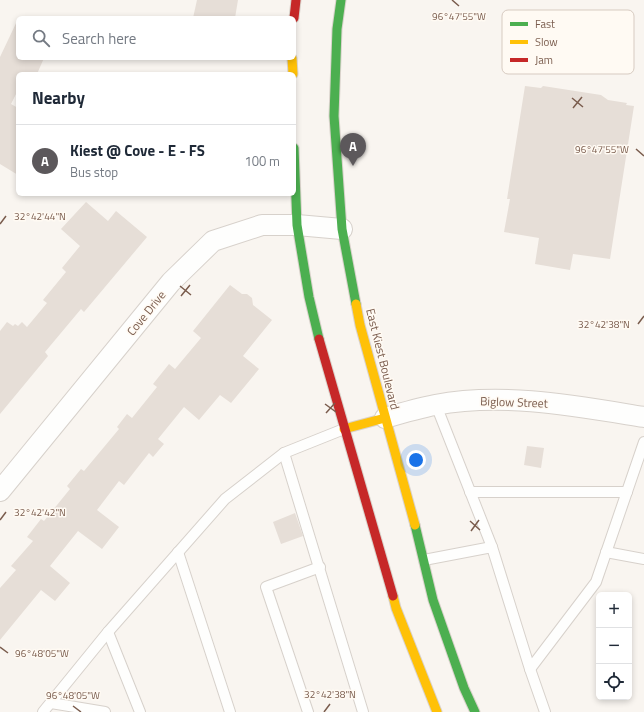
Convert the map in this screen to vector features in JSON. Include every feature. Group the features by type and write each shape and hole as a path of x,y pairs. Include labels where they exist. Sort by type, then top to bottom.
{"main road":[{"path":"294,16 296,0"},
{"name":"East Kiest Boulevard","path":"341,0 337,29 334,116 342,229 360,325 424,560 433,600 464,688 475,712"},
{"path":"292,60 293,72"},
{"path":"296,196 297,225 309,297 321,349 396,608 437,712"},
{"path":"344,429 385,418"}],"street":[{"name":"Cove Drive","path":"0,491 171,282 213,242 262,225 297,225 342,229"},
{"name":"Biglow Street","path":"385,418 436,405 486,400 546,402 644,417"}],"lane":[{"path":"436,405 492,547 545,712"},
{"path":"43,712 108,632 225,499 284,453 344,429"},
{"path":"530,669 596,582 644,442"},
{"path":"284,453 363,712"},
{"path":"470,492 627,492"},
{"path":"424,560 492,547"},
{"path":"178,552 230,712"},
{"path":"606,552 644,559"},
{"path":"308,712 266,587 320,567"},
{"path":"108,632 140,712"},
{"path":"51,702 105,712"}],"building":[{"path":"197,0 238,0 235,16 193,16"},
{"path":"16,23 16,60 43,60 38,72 16,72 16,94 11,104 16,107 16,174 0,164 0,57"},
{"path":"525,86 541,88 543,86 601,95 608,100 627,103 626,105 634,106 610,259 573,254 570,270 535,264 539,238 504,232 510,199 507,199"},
{"path":"86,202 108,221 116,211 147,237 84,312 81,309 45,352 48,356 0,414 0,331 7,322 13,326 15,324 18,326 22,322 27,327 47,303 43,300 66,272 62,268 80,246 61,229"},
{"path":"230,285 242,294 247,294 252,298 253,305 272,320 243,356 259,369 231,403 220,395 199,420 184,407 158,439 164,444 153,457 149,453 124,485 119,481 97,510 119,527 102,549 78,531 50,566 70,583 55,601 41,590 0,640 0,588 16,570 11,566 33,541 27,537 41,519 44,521 70,489 67,486 81,469 84,471 119,429 117,427 127,414 132,418 157,387 153,384 169,364 175,369 201,338 193,331"},
{"path":"527,446 544,448 541,468 524,465"},
{"path":"295,513 303,536 281,544 273,522"}],"traffic: fast":[{"path":"341,0 337,29 334,116 342,229 356,304"},
{"path":"296,196 297,225 309,297 319,339"},
{"path":"415,525 433,600 464,688 475,712"}],"traffic: slow":[{"path":"292,60 293,72"},
{"path":"356,304 360,325 415,525"},
{"path":"344,429 385,418"},
{"path":"393,596 396,608 437,712"}],"traffic: jam":[{"path":"294,16 296,0"},
{"path":"319,339 393,596"}],"place":[{"name":"Kiest @ Cove - E - FS","path":"353,166"}]}
